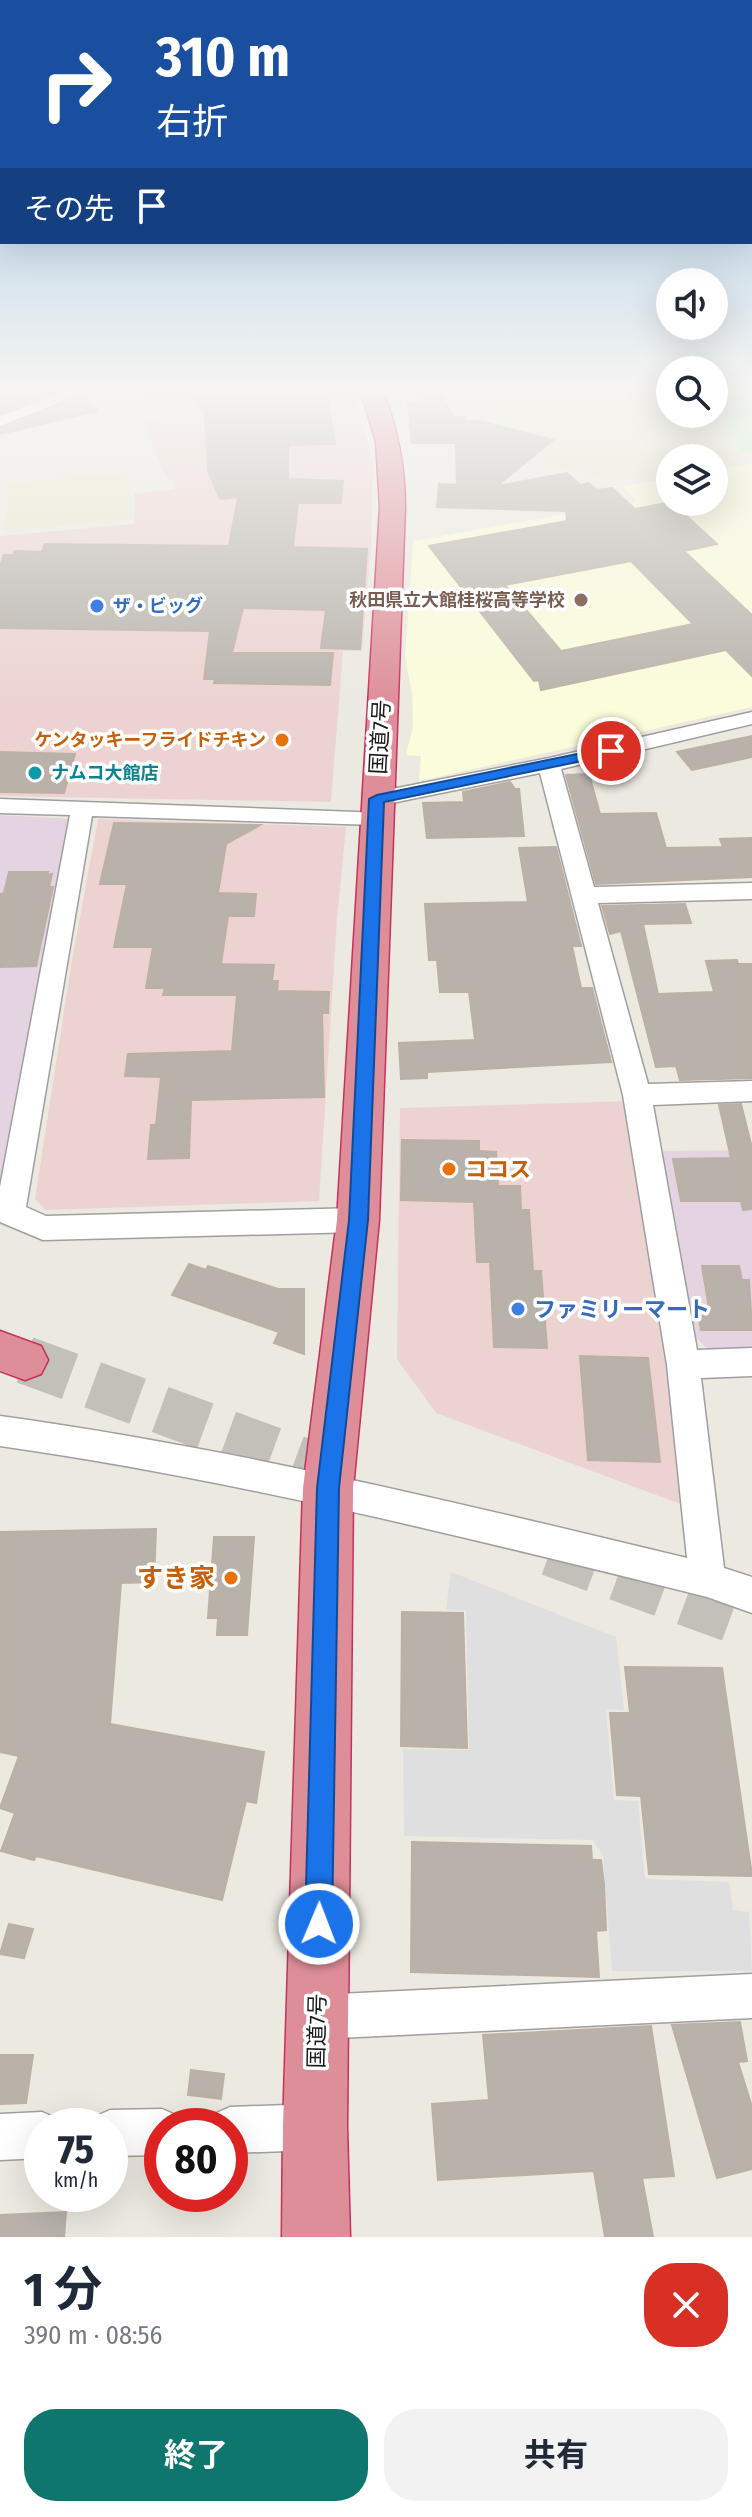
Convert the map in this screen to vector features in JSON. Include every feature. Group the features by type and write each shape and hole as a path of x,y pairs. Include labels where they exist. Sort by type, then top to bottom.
{"highway":[{"name":"国道7号","path":"316,2237 315,2127 328,1488 358,1220 393,495"}],"street":[{"path":"0,806 82,809 376,808 752,718"},
{"path":"549,765 637,1095 683,1365 707,1580"},
{"path":"82,809 10,1213 43,1228 358,1220"},
{"path":"583,895 752,891"},
{"path":"637,1095 752,1091"},
{"path":"683,1365 752,1362"},
{"path":"0,1431 167,1455 328,1488 707,1580 752,1595"},
{"path":"317,2017 752,1996"},
{"path":"248,2129 315,2127"},
{"path":"0,2137 24,2136"}],"shaded area":[{"path":"8,495 129,495 133,516 128,520 4,531"},
{"path":"134,495 372,495 362,651 343,651 331,802 0,796 0,536 135,524"},
{"name":"秋田県立大館桂桜高等学校","path":"631,495 656,495 656,516 728,516 728,495 752,495 752,707 419,781 421,756 406,755 413,726 412,692 405,658 413,541 637,501"},
{"path":"0,815 70,819 0,1221"},
{"path":"98,819 346,827 319,1201 46,1210 35,1199 71,966"},
{"path":"632,1101 683,1505 436,1413 397,1359 400,1108"},
{"path":"752,1150 752,1353 714,1355 693,1335 659,1151"},
{"path":"451,1572 616,1637 624,1710 606,1709 614,1800 638,1801 645,1879 729,1882 733,1910 749,1912 752,1971 612,1971 603,1856 593,1840 404,1836 403,1749 469,1750 466,1611 446,1609"}],"building":[{"path":"218,495 342,495 341,503 298,503 293,547 367,549 360,649 321,648 326,610 243,608 232,653 333,653 330,685 214,683 215,679 204,679 210,631 0,628 0,566 4,555 13,555 15,551 42,552 45,544 229,546 238,497 220,499"},
{"path":"438,495 620,495 635,509 656,505 656,516 686,516 717,544 684,551 752,615 752,676 726,650 541,690 539,680 534,681 429,546 567,521 566,511 437,507","holes":["631,561 693,624 561,651 505,585"]},
{"path":"752,736 752,757 692,770 677,752"},
{"name":"ナムコ大館店","path":"0,752 75,754 64,793 0,792"},
{"path":"589,774 600,814 656,813 666,848 723,847 720,839 752,838 752,877 596,884 566,775"},
{"path":"510,782 515,789 519,789 524,836 427,838 423,803 464,802 463,792"},
{"path":"114,823 260,825 226,844 218,893 256,894 254,916 228,916 221,964 274,965 272,981 278,981 277,991 329,992 328,1013 322,1013 324,1097 191,1100 189,1158 148,1159 151,1125 156,1125 161,1077 125,1076 128,1054 232,1051 237,995 163,995 165,988 146,988 153,947 114,947 127,884 100,884"},
{"path":"556,847 581,946 572,946 581,988 592,988 611,1062 427,1072 427,1078 401,1079 399,1043 475,1040 469,992 440,992 437,960 429,960 425,904 528,902 519,848"},
{"path":"9,872 52,874 49,887 53,887 36,966 0,967 0,894 4,893"},
{"path":"685,904 691,923 643,924 658,994 714,992 706,961 737,960 738,964 752,964 752,1078 680,1080 676,1066 656,1067 621,931 610,934 602,906"},
{"path":"741,1104 752,1148 752,1209 743,1210 741,1201 681,1201 673,1159 731,1158 719,1105"},
{"path":"402,1140 479,1141 479,1151 496,1152 498,1186 520,1186 521,1210 529,1210 533,1271 541,1271 547,1348 494,1347 490,1262 477,1262 474,1202 401,1200"},
{"path":"189,1264 206,1270 208,1266 278,1289 304,1289 304,1354 274,1343 279,1332 172,1295"},
{"path":"702,1266 739,1266 742,1280 749,1280 752,1330 701,1330 697,1308 709,1308"},
{"path":"580,1356 648,1358 660,1462 588,1460"},
{"path":"156,1529 154,1582 121,1583 110,1724 264,1752 256,1803 246,1801 222,1900 36,1856 34,1860 1,1851 15,1813 0,1808 19,1756 0,1752 0,1532"},
{"name":"すき家","path":"214,1537 254,1537 247,1635 217,1635 218,1618 208,1618"},
{"path":"402,1612 463,1613 467,1748 401,1746"},
{"path":"625,1667 722,1668 752,1876 649,1874 641,1796 617,1795 610,1713 630,1713"},
{"path":"412,1842 591,1846 592,1860 601,1860 604,1884 606,1930 596,1931 599,1977 411,1972"},
{"path":"9,1924 33,1929 24,1958 0,1954"},
{"path":"740,2022 747,2061 738,2062 752,2107 752,2169 717,2178 672,2025"},
{"path":"651,2026 674,2176 642,2178 653,2237 605,2237 594,2171 438,2180 432,2104 489,2100 483,2035"},
{"path":"0,2055 33,2055 26,2103 0,2104"},
{"path":"191,2070 224,2074 221,2099 188,2095"},
{"path":"66,2212 64,2237 0,2237 0,2215"}],"tunnel":[{"path":"25,1360 355,1481"},
{"path":"550,1552 752,1626"}],"place":[{"name":"秋田県立大館桂桜高等学校","path":"581,600"},
{"name":"ザ・ビッグ","path":"97,606"},
{"name":"ケンタッキーフライドチキン","path":"282,740"},
{"name":"ナムコ大館店","path":"35,773"},
{"name":"ココス","path":"449,1169"},
{"name":"ファミリーマート","path":"518,1309"},
{"name":"すき家","path":"231,1578"}],"route":[{"path":"319,1924 328,1488 358,1220 377,799 611,751"}]}
